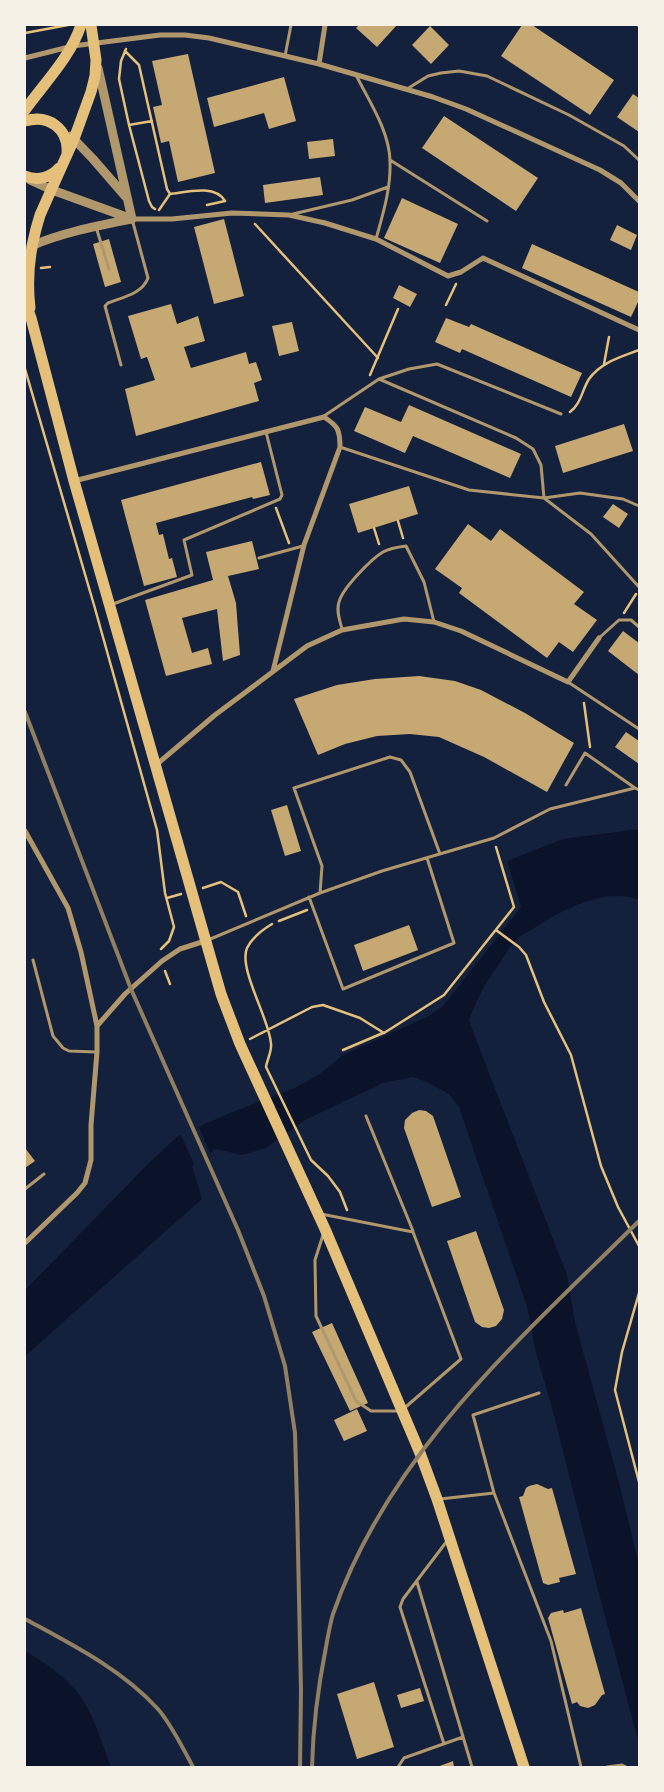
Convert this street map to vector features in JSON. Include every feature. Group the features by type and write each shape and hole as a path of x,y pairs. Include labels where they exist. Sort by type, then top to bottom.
{"main road":[{"path":"25,108 58,69 73,46 81,25"},
{"path":"31,318 28,291 31,246 40,215 74,139 91,92 96,60 91,25"},
{"path":"25,121 35,118 53,123 65,137 67,146 63,165 56,172 48,177 39,179 25,177"},
{"path":"25,302 31,318 74,481 221,994 254,1076 325,1229 437,1499 524,1767"}],"street":[{"path":"319,64 324,25"},
{"path":"25,58 73,46 160,35 185,35 208,38 319,64 433,97 466,109 600,170 621,183 639,201"},
{"path":"96,60 132,219"},
{"path":"25,108 53,123 74,139 128,199"},
{"path":"25,177 52,190 132,219"},
{"path":"31,246 53,237 132,219 172,219 232,213 290,215 325,223 376,240 448,276 461,272 482,258 639,330"},
{"path":"74,481 324,417 334,423 340,432 340,447 304,545 274,671"},
{"path":"156,765 215,715 307,646 342,630 404,620 434,622 461,631 568,682 599,638"},
{"path":"25,831 68,908 81,952 97,1026 97,1052 91,1125 91,1160 85,1183 25,1243"},
{"path":"97,1026 125,994 160,962 180,949 205,941"}],"lane":[{"path":"285,56 291,25"},
{"path":"406,89 428,76 440,73 459,71 487,76 569,115 624,146 639,160"},
{"path":"356,75 384,134 390,160 389,187 376,240"},
{"path":"390,160 487,221"},
{"path":"290,215 352,200 389,187"},
{"path":"121,365 105,306 108,303 140,291 146,285 148,278 132,219"},
{"path":"96,226 109,269"},
{"path":"324,417 379,379 409,369 437,364 561,414"},
{"path":"379,379 516,438 533,449 540,466 544,498 591,534 639,588"},
{"path":"110,605 192,575 184,540 280,499 282,495 266,432"},
{"path":"340,447 469,490 544,498 580,493 624,499 639,506"},
{"path":"260,558 304,545"},
{"path":"342,630 338,615 339,602 352,580 382,552 390,548 406,546 424,582 434,622"},
{"path":"599,638 620,620 631,620 639,626"},
{"path":"568,682 639,730"},
{"path":"566,785 585,753 637,789"},
{"path":"320,893 322,866 294,788 390,757 401,760 410,772 440,854"},
{"path":"205,941 320,893 494,838 550,810 637,789"},
{"path":"309,897 343,989 454,943 427,858"},
{"path":"32,960 53,1036 63,1048 69,1051 97,1052"},
{"path":"325,1229 314,1260 316,1316 356,1401 371,1410 402,1411 461,1359 413,1232 366,1116"},
{"path":"25,1189 44,1174"},
{"path":"318,1214 413,1232"},
{"path":"539,1393 473,1415 494,1494 551,1641 580,1767"},
{"path":"437,1499 494,1494"},
{"path":"444,1744 400,1607 403,1599 449,1538"},
{"path":"417,1582 472,1767"},
{"path":"398,1767 404,1758 463,1737"},
{"path":"607,1767 622,1764 626,1767"}],"path":[{"path":"25,33 69,25"},
{"path":"128,40 121,61 119,79 149,201 152,207 158,211 165,211"},
{"path":"125,51 139,65 167,189 170,194"},
{"path":"129,125 152,121"},
{"path":"158,211 170,194 214,191 221,195 232,213"},
{"path":"199,206 225,201"},
{"path":"245,213 378,358"},
{"path":"446,305 461,272"},
{"path":"365,387 398,309"},
{"path":"604,364 609,337"},
{"path":"561,414 571,412 590,379 604,364 639,350"},
{"path":"25,369 94,605 156,830 165,893 174,927 168,941 157,952 170,984"},
{"path":"274,503 292,549"},
{"path":"398,520 406,546"},
{"path":"374,528 382,552"},
{"path":"620,620 639,588"},
{"path":"582,691 589,746 598,761"},
{"path":"343,1050 384,1033 444,995 514,907 494,838"},
{"path":"313,908 270,925 252,939 246,950 246,964 272,1046 266,1067 307,1153 340,1192 350,1220"},
{"path":"496,930 519,947 526,955 544,1002 571,1055 601,1166 618,1206 639,1246"},
{"path":"240,1044 312,1007 323,1004 360,1018 384,1033"},
{"path":"639,1293 622,1352 615,1390 639,1482"}],"water":[{"path":"639,829 639,900 626,896 613,896 584,902 556,915 520,936 487,982 469,1021 567,1275 575,1322 621,1490 639,1565 639,1744 555,1419 535,1349 528,1310 459,1107 449,1094 413,1077 383,1083 305,1120 266,1148 242,1155 216,1149 192,1166 202,1199 25,1356 25,1290 149,1163 178,1136 230,1113 295,1088 321,1073 343,1055 429,1016 443,1006 521,907 507,861 563,839"},
{"path":"25,1651 53,1669 77,1692 92,1718 111,1767 25,1767"}],"pier":[{"path":"198,1125 211,1155 195,1166 180,1133"}],"building":[{"path":"359,25 397,25 377,47 356,28"},
{"path":"522,25 532,25 614,80 590,115 501,56"},
{"path":"430,26 449,45 431,64 412,45"},
{"path":"188,54 215,173 178,182 169,141 161,143 153,107 162,105 152,61"},
{"path":"284,77 296,121 269,129 264,113 214,127 207,98"},
{"path":"633,94 639,98 639,132 617,117"},
{"path":"444,116 538,178 516,211 422,148"},
{"path":"333,139 335,156 309,159 307,142"},
{"path":"320,177 323,195 265,203 263,185"},
{"path":"402,198 458,224 440,263 384,238"},
{"path":"224,219 244,296 214,304 194,227"},
{"path":"617,225 637,235 631,250 610,240"},
{"path":"109,239 121,282 105,287 93,244"},
{"path":"532,244 639,292 639,300 631,317 522,268"},
{"path":"399,285 417,294 410,307 393,298"},
{"path":"171,304 177,324 198,316 205,341 184,347 191,368 246,352 249,364 256,362 262,380 254,383 259,401 136,436 125,389 155,380 147,357 141,359 128,316"},
{"path":"446,318 469,327 471,324 582,373 571,397 462,349 460,353 435,342"},
{"path":"292,322 299,351 279,356 272,326"},
{"path":"409,405 521,454 510,478 413,436 405,453 354,431 365,407 401,422"},
{"path":"624,424 633,451 563,473 555,446"},
{"path":"261,462 270,495 253,499 252,497 156,523 159,535 163,534 169,559 172,558 177,577 144,586 121,500"},
{"path":"409,486 418,514 358,533 349,504"},
{"path":"613,504 628,514 619,528 603,517"},
{"path":"468,524 491,541 500,529 584,592 574,604 597,620 573,652 559,642 547,658 459,593 462,588 435,569"},
{"path":"252,541 259,569 228,576 236,603 240,655 223,661 217,609 182,618 192,653 208,648 212,664 166,676 145,600 213,580 206,552"},
{"path":"623,631 639,643 639,675 608,651"},
{"path":"419,676 455,681 481,690 525,713 574,743 547,792 484,757 439,737 410,734 377,736 345,744 318,755 294,699 337,685 375,679"},
{"path":"626,732 639,741 639,764 615,747"},
{"path":"287,805 301,851 285,856 271,810"},
{"path":"409,925 418,950 363,971 354,945"},
{"path":"419,1110 426,1111 433,1116 461,1197 432,1207 404,1128 405,1120 412,1113"},
{"path":"25,1148 35,1161 25,1168"},
{"path":"476,1231 504,1310 502,1319 496,1326 489,1328 482,1327 475,1322 447,1241"},
{"path":"332,1323 368,1403 350,1411 312,1332"},
{"path":"357,1409 367,1431 344,1441 334,1420"},
{"path":"537,1484 548,1489 552,1488 576,1574 559,1578 560,1582 548,1585 543,1583 519,1497 523,1496 526,1488"},
{"path":"581,1608 605,1694 602,1695 595,1705 588,1708 580,1706 577,1702 572,1704 548,1618 551,1613 563,1610 564,1613"},
{"path":"374,1682 394,1747 357,1759 337,1694"},
{"path":"420,1688 424,1701 401,1708 397,1695"},
{"path":"453,1761 454,1767 437,1767"}],"railway":[{"path":"25,712 131,989 238,1230 264,1296 285,1366 295,1433 301,1690 300,1767"},
{"path":"312,1767 318,1692 333,1614 357,1555 388,1501 423,1449 505,1354 639,1221"},
{"path":"25,1619 95,1658 143,1694 167,1721 193,1767"}]}
